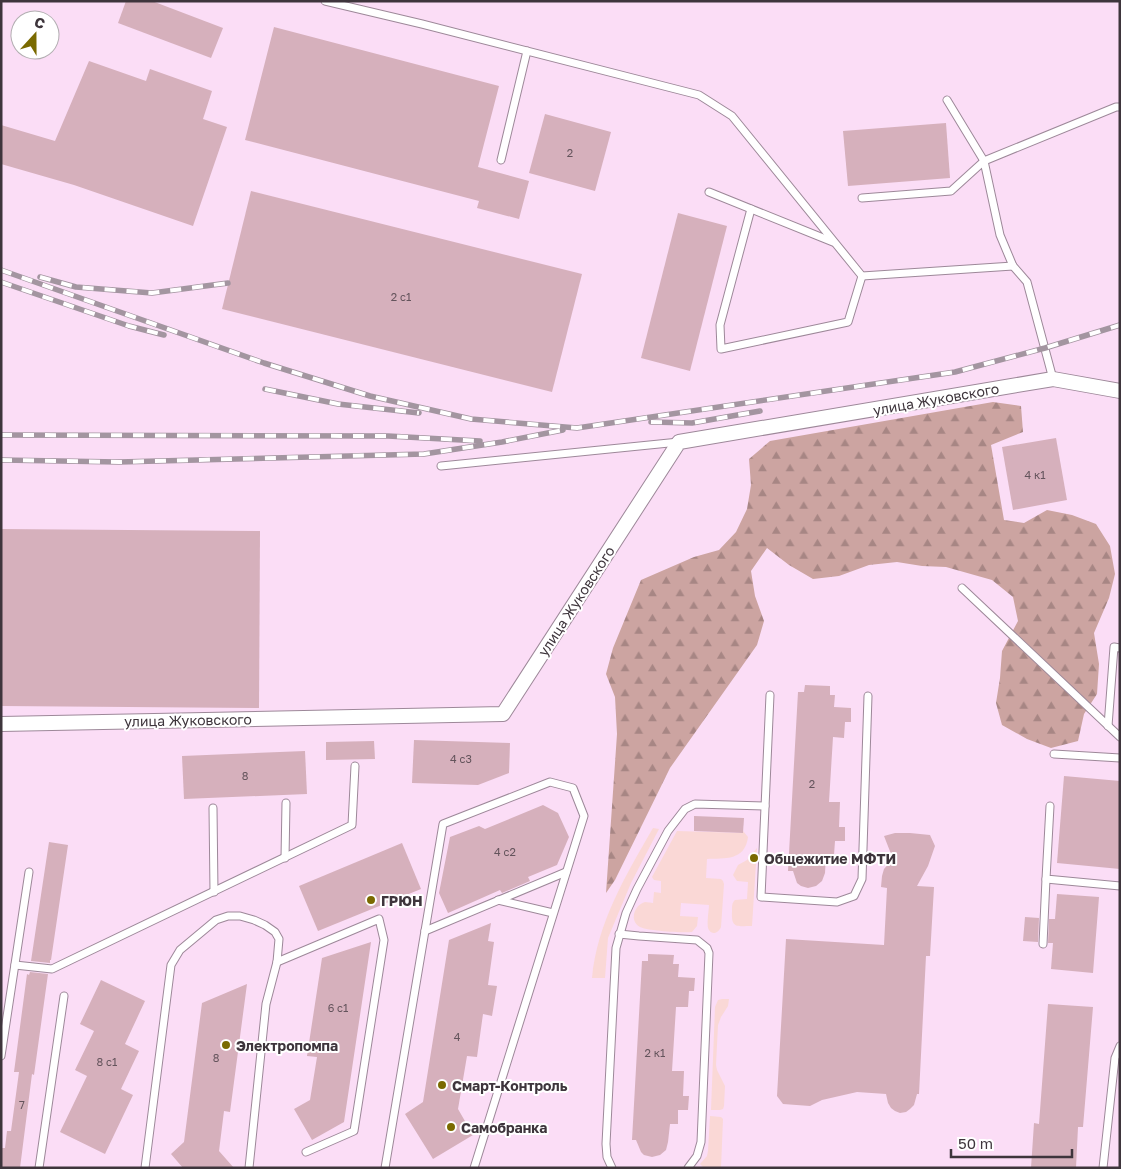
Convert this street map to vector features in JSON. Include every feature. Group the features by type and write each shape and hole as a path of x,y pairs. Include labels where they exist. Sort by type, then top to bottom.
{"street":[{"name":"улица Жуковского","path":"1,724 503,714 679,442 1054,379 1120,391"}],"lane":[{"path":"326,1 699,95 732,116 862,276"},
{"path":"501,160 528,51"},
{"path":"947,100 984,161 1000,235 1013,266 1027,282 1054,379"},
{"path":"862,198 950,191 984,161 1120,107"},
{"path":"709,192 836,243"},
{"path":"751,209 720,325 721,349 848,322 862,276"},
{"path":"862,276 1013,266"},
{"path":"441,466 679,442"},
{"path":"962,588 1120,737"},
{"path":"1108,726 1114,647 1120,648"},
{"path":"770,695 761,897 837,902 854,896 862,879 868,696"},
{"path":"1054,754 1120,758"},
{"path":"15,965 52,969 352,825 355,766"},
{"path":"386,1168 443,824 550,782 573,788 584,816 474,1168"},
{"path":"285,858 286,803"},
{"path":"612,1168 607,1157 606,1144 616,948 626,913 668,831 685,810 695,804 765,806"},
{"path":"1043,944 1050,806"},
{"path":"213,808 214,892"},
{"path":"1,1056 29,872"},
{"path":"425,931 566,872"},
{"path":"1046,879 1120,886"},
{"path":"498,900 553,913"},
{"path":"145,1168 171,965 180,950 216,920 228,916 240,916 254,920 275,932 279,939 277,962 266,1004 249,1168"},
{"path":"277,962 379,919 384,940 354,1131 306,1152"},
{"path":"619,934 696,940 707,948 709,953 701,1142 697,1156 688,1168"},
{"path":"39,1168 64,996"},
{"path":"1103,1168 1115,1058 1120,1046"}],"shaded area":[{"path":"1,1 1120,1 1120,1168 1,1168"},
{"path":"653,828 659,829 631,883 608,938 605,978 592,978 595,958 606,919 623,882"},
{"path":"677,831 743,833 743,831 748,837 743,850 733,857 707,859 706,878 721,879 724,884 721,927 716,933 712,933 708,928 709,905 681,903 680,916 698,917 697,926 692,932 650,930 640,927 635,921 634,913 638,906 645,902 653,903 654,892 661,893 661,881 654,880 652,877"},
{"path":"757,848 752,926 739,926 734,924 733,921 732,904 735,900 747,899 748,882 737,881 733,875 738,865 747,860"},
{"path":"729,999 728,1006 718,1025 716,1065 725,1086 724,1106 720,1110 711,1110 715,1007 718,1000"},
{"path":"710,1116 723,1119 721,1168 704,1168 700,1164 707,1156"}],"green space":[{"path":"993,402 1021,406 1023,432 991,445 1004,520 1024,523 1047,510 1072,515 1096,524 1110,546 1115,574 1109,598 1094,633 1099,664 1097,694 1084,714 1078,741 1051,748 1027,739 1002,725 996,703 1002,651 1018,621 1013,597 992,580 946,567 897,562 869,565 839,576 813,579 789,565 767,548 751,571 755,596 764,621 757,645 670,768 615,880 606,893 617,734 615,697 606,674 613,648 641,580 694,557 719,550 736,532 747,509 751,485 749,459 770,441"}],"building":[{"path":"126,1 152,1 223,28 211,58 118,23"},
{"path":"274,27 499,86 478,167 529,181 519,219 477,208 479,201 245,140"},
{"path":"89,61 146,81 150,69 212,91 203,119 227,127 193,226 74,185 1,164 1,125 55,141"},
{"path":"545,114 611,132 595,191 529,173"},
{"path":"946,123 950,178 848,186 843,131"},
{"path":"251,191 582,274 552,392 222,309"},
{"path":"678,213 727,226 690,371 641,358"},
{"path":"1056,438 1067,500 1013,510 1002,447"},
{"path":"1,529 260,531 259,708 1,706"},
{"path":"805,685 830,686 830,695 835,695 834,707 851,708 851,722 845,722 844,738 833,737 829,802 840,802 839,827 845,827 845,841 835,841 834,855 826,855 825,873 822,881 816,886 808,888 797,883 793,871 788,871 798,692 804,692"},
{"path":"414,740 510,743 509,773 478,785 412,783"},
{"path":"374,741 375,759 326,760 326,742"},
{"path":"305,751 307,794 184,799 182,756"},
{"path":"1064,776 1120,781 1120,869 1057,863"},
{"path":"543,805 558,813 569,837 557,865 528,877 530,881 502,893 500,890 448,913 439,893 450,837 479,826 485,829"},
{"path":"694,816 744,818 743,833 694,831"},
{"path":"895,833 930,835 935,846 928,866 917,886 934,887 930,956 926,956 919,1094 917,1094 914,1105 910,1109 900,1113 891,1108 886,1094 857,1092 822,1100 810,1106 783,1104 777,1096 786,939 884,945 887,888 881,887 882,876 884,869 893,859 884,836"},
{"path":"49,842 68,845 50,963 31,961"},
{"path":"402,843 421,889 318,931 299,886"},
{"path":"1057,894 1099,897 1093,973 1051,969 1053,943 1048,943 1049,919 1055,919"},
{"path":"1025,917 1039,918 1038,942 1023,941"},
{"path":"491,923 488,941 494,942 488,985 497,986 492,1016 483,1014 477,1057 467,1056 458,1109 473,1135 433,1159 405,1114 423,1102 449,940"},
{"path":"371,942 344,1122 312,1140 294,1109 310,1100 317,1057 307,1056 322,958"},
{"path":"648,954 674,955 673,964 679,964 678,977 695,978 694,991 689,991 688,1007 676,1007 672,1071 684,1071 683,1096 689,1096 688,1110 678,1110 678,1124 670,1124 666,1150 660,1155 652,1157 644,1155 636,1140 632,1140 642,961 648,961"},
{"path":"30,972 48,974 34,1075 32,1074 20,1168 1,1168 1,1148 5,1148 7,1131 11,1131 19,1072 14,1072 27,974 29,975"},
{"path":"101,980 145,1001 125,1044 139,1051 121,1089 133,1095 105,1154 60,1132 87,1076 75,1070 94,1031 80,1024"},
{"path":"247,984 230,1112 224,1111 219,1151 234,1168 183,1168 171,1154 184,1142 202,1003"},
{"path":"1048,1004 1093,1007 1083,1127 1078,1127 1076,1168 1031,1168 1034,1123 1039,1124"}],"railway":[{"path":"1,270 264,363 370,396 471,419 577,428 955,372 1045,348 1120,325"},
{"path":"40,277 76,287 152,293 228,283"},
{"path":"1,282 129,326 164,335"},
{"path":"265,389 338,404 419,413"},
{"path":"651,422 692,423 760,411"},
{"path":"1,460 119,462 424,454 563,430"},
{"path":"1,435 388,436 480,441"}],"place":[{"name":"Общежитие МФТИ","path":"754,858"},
{"name":"ГРЮН","path":"371,900"},
{"name":"Электропомпа","path":"226,1045"},
{"name":"Смарт-Контроль","path":"442,1085"},
{"name":"Самобранка","path":"451,1127"}]}
